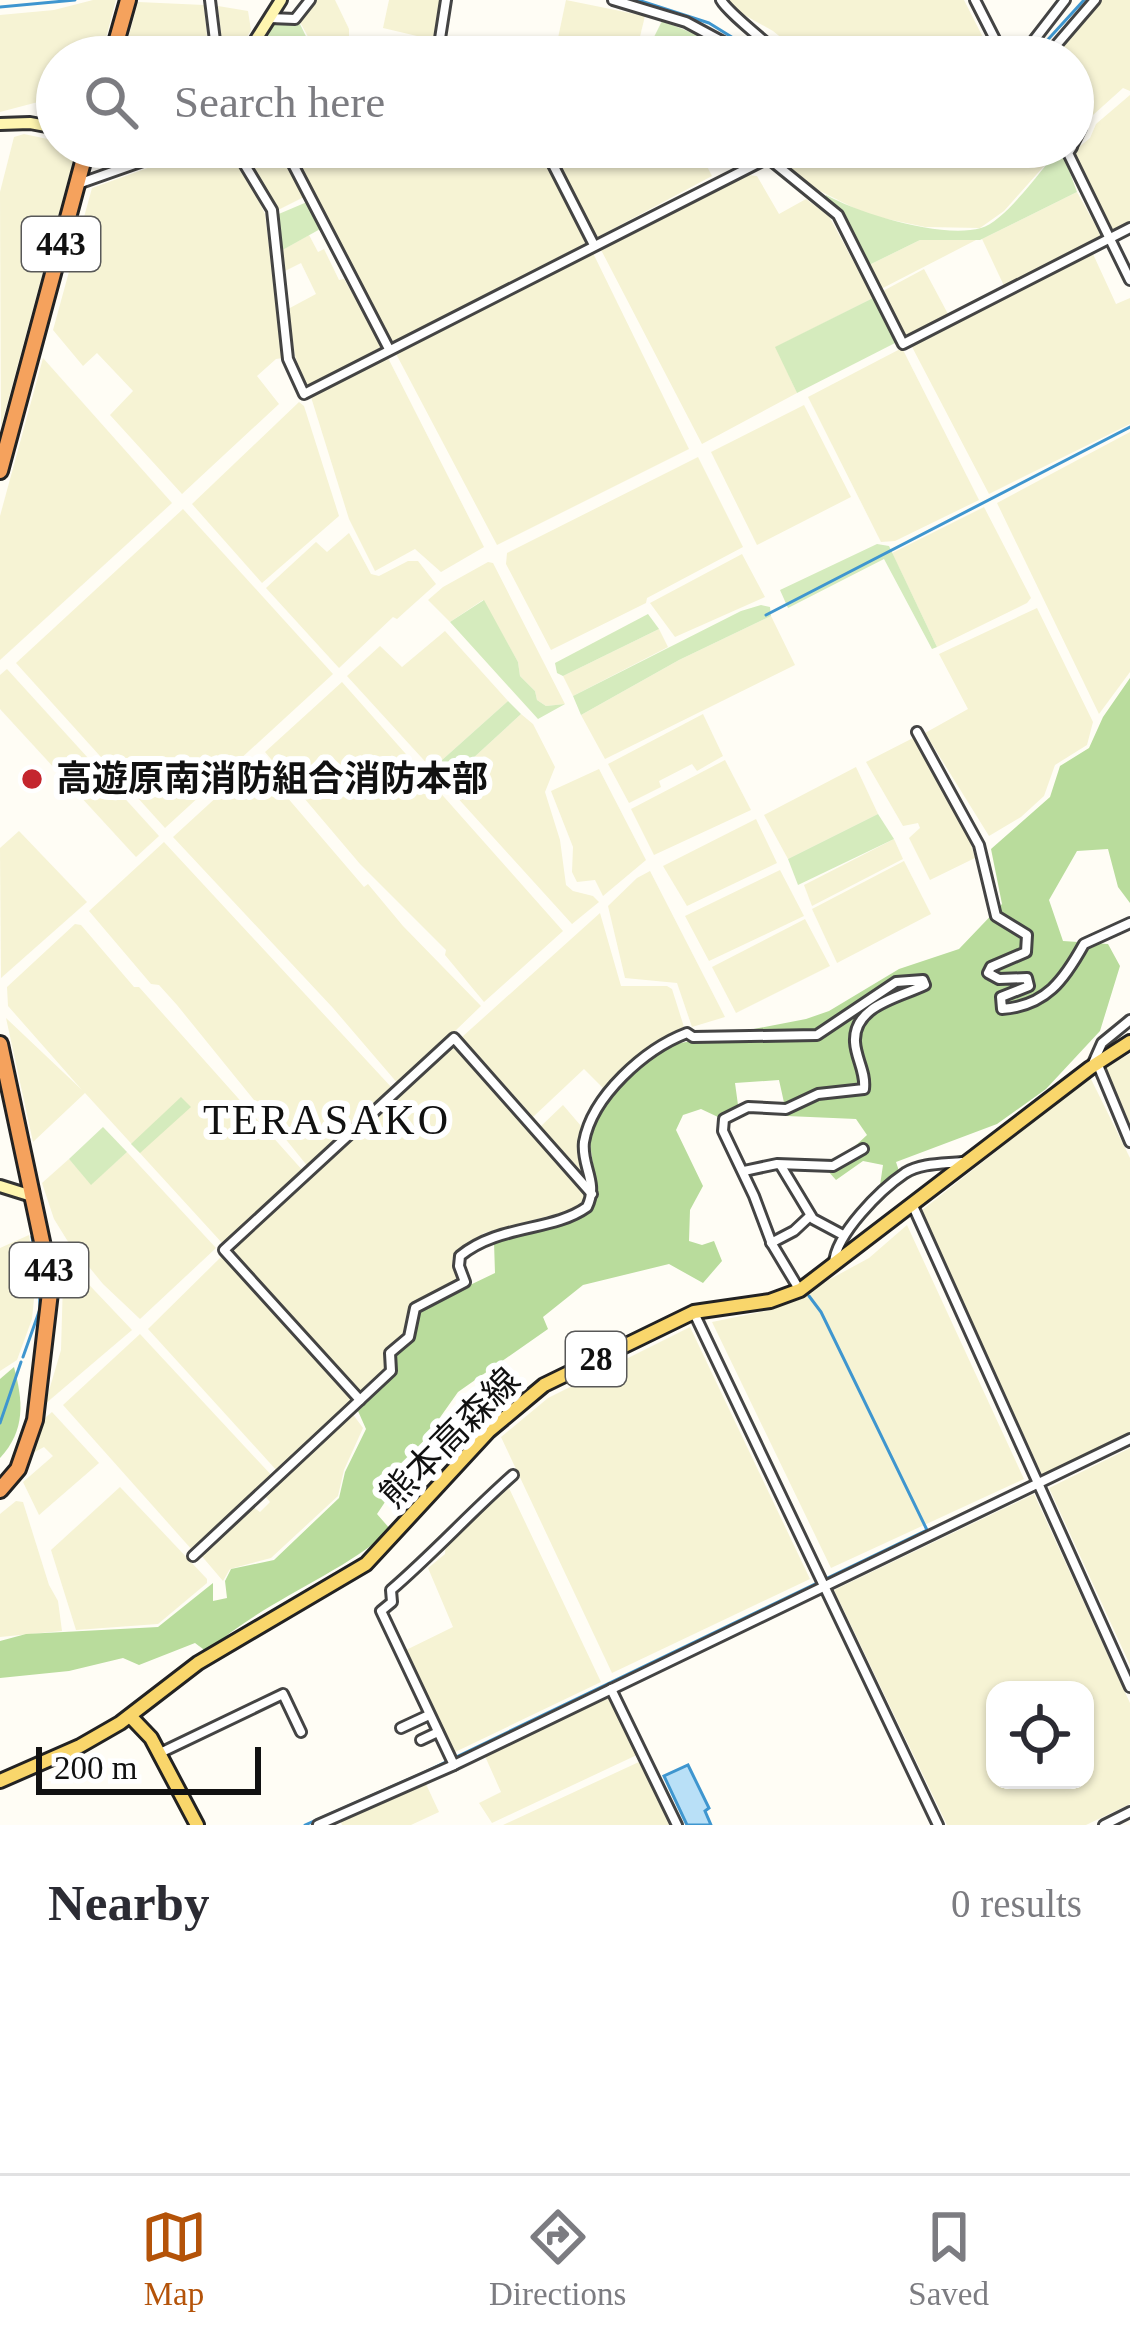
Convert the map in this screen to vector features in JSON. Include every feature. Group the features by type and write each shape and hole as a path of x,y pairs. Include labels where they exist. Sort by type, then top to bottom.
{"highway":[{"path":"118,36 128,0"},
{"name":"443","path":"0,471 81,168"},
{"name":"443","path":"0,1044 49,1267 50,1314 35,1420 18,1469 0,1490"}],"main road":[{"name":"熊本高森線","path":"0,1781 80,1746 130,1716 198,1663 366,1564 489,1431 544,1385 694,1312 770,1301 800,1290 1130,1042"},
{"path":"130,1716 151,1738 197,1825"}],"street":[{"path":"210,0 214,36"},
{"path":"259,36 280,0"},
{"path":"271,18 295,19 310,0"},
{"path":"440,36 446,0"},
{"path":"613,0 686,22 712,36"},
{"path":"721,0 761,36"},
{"path":"975,0 993,36"},
{"path":"1037,36 1065,0"},
{"path":"1064,36 1095,0"},
{"path":"0,124 36,124"},
{"path":"77,185 125,168"},
{"path":"247,168 272,210 288,359 304,394 748,168"},
{"path":"295,168 388,349"},
{"path":"555,168 594,245"},
{"path":"780,168 838,215 902,344 1130,228"},
{"path":"1075,168 1130,280"},
{"path":"917,732 982,852 996,916 1027,935 1026,952 991,967 988,973 999,980 1027,978 1029,986 1001,997 1001,1009 1044,999 1074,967 1084,944 1130,923"},
{"path":"194,1556 392,1371 390,1353 409,1337 415,1308 465,1282 460,1256 497,1236 575,1216 587,1207 593,1196 584,1152 595,1113 658,1045 687,1033 693,1037 817,1035 896,982 923,980 925,985 891,997 857,1026 855,1042 864,1089 818,1094 786,1108 748,1107 726,1115 723,1131 771,1243 800,1290"},
{"path":"1130,1020 1102,1043 1094,1065 1130,1142"},
{"path":"360,1400 224,1250 454,1037 593,1196"},
{"path":"744,1171 780,1164 833,1166 862,1149"},
{"path":"834,1265 835,1248 843,1235 905,1173 972,1160"},
{"path":"780,1164 810,1216 843,1235"},
{"path":"0,1186 16,1183 26,1167"},
{"path":"0,1186 32,1196"},
{"path":"913,1206 1130,1687"},
{"path":"771,1243 810,1216"},
{"path":"694,1312 938,1825"},
{"path":"319,1825 454,1765 1130,1439"},
{"path":"454,1765 381,1611 392,1602 391,1590 433,1556 441,1540 513,1475"},
{"path":"611,1689 677,1825"},
{"path":"160,1754 283,1694 301,1732"},
{"path":"401,1728 429,1715"},
{"path":"421,1741 438,1732"},
{"path":"1104,1825 1130,1812"}],"shaded area":[{"path":"93,0 116,0 107,36 36,36 36,103 0,112 0,15 54,10"},
{"path":"314,0 335,0 349,36 308,36 300,22"},
{"path":"389,0 443,0 435,36 383,28"},
{"path":"566,0 645,16 640,36 558,36"},
{"path":"727,0 964,0 982,36 779,36 730,7"},
{"path":"1100,0 1130,0 1130,91 1123,88 1094,114 1094,36 1069,36"},
{"path":"138,2 204,5 207,36 129,36"},
{"path":"218,6 248,11 248,36 221,36"},
{"path":"1130,95 1130,225 1114,233 1081,168 1094,168 1096,124"},
{"path":"14,137 36,137 36,168 71,168 1,427 0,192"},
{"path":"148,168 239,168 265,214 283,358 257,376 279,404 182,494 110,415 133,391 97,353 83,366 53,330 92,188"},
{"path":"253,168 290,168 304,197 276,211"},
{"path":"301,168 549,168 588,242 391,343"},
{"path":"562,168 708,168 712,176 596,238"},
{"path":"787,168 1042,168 1004,211 980,228 925,227 868,215"},
{"path":"739,174 757,176 779,214 806,199 829,216 873,298 776,347 797,393 702,444 599,246"},
{"path":"1077,192 1103,239 1006,290 982,239"},
{"path":"309,235 318,252 324,249 339,280 344,279 383,346 306,387 295,356 288,309 316,294 301,263 281,273 279,252"},
{"path":"920,240 976,240 881,289 867,266"},
{"path":"591,249 689,449 497,545 394,350"},
{"path":"1093,254 1116,304 1130,298 1130,424 989,494 911,345"},
{"path":"924,269 948,314 906,337 883,291"},
{"path":"902,348 979,500 895,541 881,542 808,397"},
{"path":"386,354 484,547 441,572 415,549 375,571 349,519 311,397"},
{"path":"43,358 172,503 0,660 0,516"},
{"path":"299,402 339,516 262,583 192,504"},
{"path":"804,405 851,497 757,545 711,452"},
{"path":"1130,432 1130,672 1099,714 997,503"},
{"path":"698,457 743,547 551,650 506,564 507,553"},
{"path":"984,507 1031,598 937,647 892,553"},
{"path":"183,509 333,674 165,828 16,663"},
{"path":"349,533 371,574 379,576 418,561 436,584 339,668 266,588 316,542 327,552"},
{"path":"742,554 765,597 675,637 650,603"},
{"path":"493,563 565,704 546,706 537,700 483,600 450,622 428,600"},
{"path":"1037,608 1093,722 1087,745 1055,765 1044,796 989,836 925,733 968,709 939,654"},
{"path":"771,616 795,665 605,759 581,715"},
{"path":"659,629 668,647 573,696 563,676"},
{"path":"445,631 508,701 432,769 347,676 380,646 402,667"},
{"path":"7,669 159,836 136,857 0,709 0,675"},
{"path":"342,682 563,931 484,1002 445,955 446,950 360,864 265,752"},
{"path":"521,714 533,724 555,767 545,792 560,840 566,885 599,902 572,924 445,784"},
{"path":"703,714 723,756 697,771 692,764 629,803 608,764"},
{"path":"913,738 969,837 975,858 930,880 909,838 920,828 918,823 903,826 866,762"},
{"path":"725,760 751,810 654,855 631,809"},
{"path":"256,761 364,887 368,884 481,1006 399,1085 173,837"},
{"path":"856,767 878,814 788,859 764,815"},
{"path":"599,769 646,860 603,896 595,880 577,882 572,872 573,847 551,791"},
{"path":"756,819 777,863 687,906 663,866"},
{"path":"19,831 87,902 1,978 0,848"},
{"path":"894,839 903,859 812,906 804,885"},
{"path":"164,842 393,1089 309,1168 177,1005 159,985 151,984 89,911"},
{"path":"904,861 931,914 837,963 812,909"},
{"path":"780,870 804,916 709,961 685,916"},
{"path":"650,871 725,1017 692,1027 677,983 625,978 608,906"},
{"path":"600,913 621,986 672,989 684,1027 658,1040 604,1089 584,1069 533,1117 462,1037"},
{"path":"805,919 830,966 736,1013 712,967"},
{"path":"75,924 139,987 304,1172 223,1244 85,1093 33,1142 6,1018 82,1090 8,1006 7,987"},
{"path":"454,1043 587,1193 586,1206 484,1233 458,1250 452,1259 462,1278 412,1306 404,1336 387,1352 388,1369 362,1395 229,1250"},
{"path":"1130,1054 1130,1131 1103,1067"},
{"path":"1090,1077 1130,1158 1130,1432 1042,1475 921,1211"},
{"path":"563,1105 581,1126 578,1141 589,1179 540,1127"},
{"path":"127,1152 216,1248 140,1319 67,1240 42,1183 69,1159 91,1184"},
{"path":"907,1225 1024,1479 831,1568 712,1322 775,1309 869,1258"},
{"path":"29,1235 36,1279 32,1319 17,1360 0,1371 0,1248"},
{"path":"223,1255 355,1400 278,1472 148,1329"},
{"path":"76,1271 132,1330 45,1404 61,1350 63,1281"},
{"path":"690,1327 810,1579 612,1673 501,1437 548,1398"},
{"path":"140,1334 274,1478 193,1551 63,1405"},
{"path":"52,1412 99,1463 39,1515 23,1482 53,1456 44,1447 31,1454 39,1423"},
{"path":"352,1413 363,1428 338,1496 271,1558 230,1569 223,1581 200,1554 253,1507 260,1512 270,1502 264,1495"},
{"path":"1130,1448 1130,1665 1049,1488"},
{"path":"508,1486 601,1682 453,1753 404,1651 453,1627 428,1568 445,1554 446,1541"},
{"path":"120,1487 207,1583 158,1624 76,1630 51,1550"},
{"path":"1034,1494 1130,1703 1130,1804 1086,1825 947,1825 834,1590"},
{"path":"16,1501 23,1502 58,1601 62,1631 0,1637 0,1514"},
{"path":"609,1695 639,1754 492,1823 479,1803 501,1792 484,1754"},
{"path":"641,1761 672,1825 503,1825"},
{"path":"425,1782 439,1812 411,1825 342,1825 340,1820"}],"green space":[{"path":"662,21 700,36 654,36"},
{"path":"299,22 306,36 264,36 272,23"},
{"path":"1044,168 1068,168 1077,192 980,240 920,240 867,266 824,200 826,195 880,217 965,231 991,223"},
{"path":"307,202 322,228 279,252 274,216"},
{"path":"873,298 897,342 797,393 775,347"},
{"path":"877,544 889,546 937,647 932,649 884,559 788,608 780,590"},
{"path":"484,600 518,662 520,676 537,700 546,706 565,704 538,719 450,622"},
{"path":"761,605 770,607 771,616 581,715 573,696"},
{"path":"648,614 659,629 563,676 557,673 555,663"},
{"path":"1130,678 1130,903 1118,887 1108,849 1077,851 1049,900 1063,941 1108,944 1120,966 1100,1031 1046,1089 997,1124 896,1162 900,1174 879,1192 883,1165 863,1161 836,1180 828,1171 867,1135 856,1119 787,1116 779,1080 735,1083 738,1105 718,1117 701,1109 683,1115 676,1130 703,1186 690,1210 689,1241 702,1245 714,1241 722,1261 703,1283 669,1264 583,1285 543,1317 548,1329 458,1392 410,1460 422,1466 414,1480 401,1478 377,1514 391,1530 207,1652 195,1643 139,1665 123,1658 69,1671 0,1678 0,1641 26,1634 158,1627 213,1583 213,1601 227,1598 225,1581 231,1569 274,1560 339,1498 345,1472 366,1429 358,1411 396,1374 394,1355 412,1337 418,1310 495,1273 494,1242 589,1213 597,1192 589,1137 599,1113 624,1080 660,1047 806,1019 829,1011 899,969 959,949 1002,904 991,849 1050,797 1060,766 1089,748"},
{"path":"508,701 521,714 445,784 432,769"},
{"path":"878,814 894,839 798,885 788,859"},
{"path":"181,1097 191,1107 140,1153 131,1144"},
{"path":"103,1127 127,1152 91,1185 69,1159"},
{"path":"14,1367 20,1415 14,1437 0,1458 0,1379"}],"water":[{"path":"688,1765 709,1808 705,1811 711,1825 687,1825 664,1776"}],"waterway":[{"path":"0,7 75,0"},
{"path":"638,0 709,23 730,36"},
{"path":"1051,36 1084,0"},
{"path":"766,615 1130,427"},
{"path":"23,1357 40,1309 32,1237"},
{"path":"305,1825 927,1530 809,1296"},
{"path":"0,1423 21,1362"}],"place":[{"name":"高遊原南消防組合消防本部","path":"32,779"}],"district":[{"name":"TERASAKO","path":"327,1120"}]}
